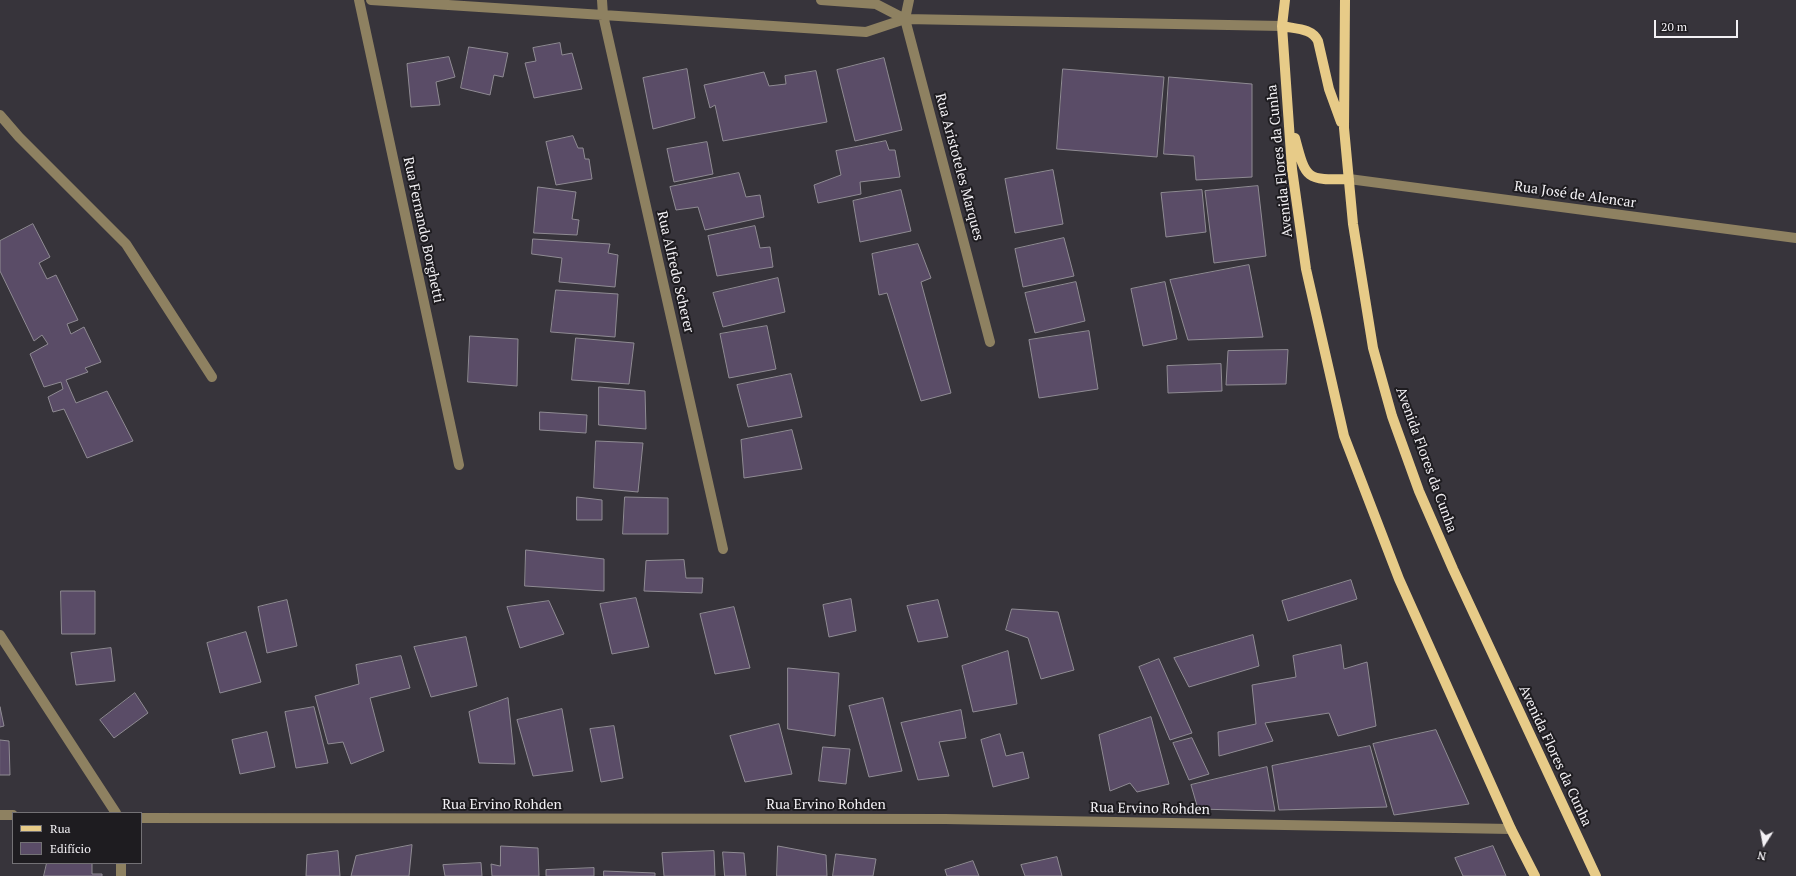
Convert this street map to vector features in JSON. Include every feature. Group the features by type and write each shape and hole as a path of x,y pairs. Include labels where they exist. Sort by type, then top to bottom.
{"main road":[{"name":"Avenida Flores da Cunha","path":"1285,0 1282,26 1292,169 1306,269 1344,436 1399,579 1511,829 1535,876"},
{"name":"Avenida Flores da Cunha","path":"1345,0 1344,128 1353,224 1373,348 1392,416 1419,491 1453,569 1596,876"},
{"path":"1282,26 1309,31 1315,34 1329,89 1344,128"},
{"path":"1289,115 1303,168 1310,176 1322,179 1349,179"}],"street":[{"name":"Rua Fernando Borghetti","path":"359,0 460,465"},
{"path":"371,0 866,32 905,19 1282,26"},
{"name":"Rua Alfredo Scherer","path":"602,0 603,15 723,549"},
{"path":"821,0 876,4 905,19"},
{"name":"Rua Aristoteles Marques","path":"909,0 905,19 990,342"},
{"path":"0,115 19,137 126,244 212,378"},
{"name":"Rua José de Alencar","path":"1349,179 1796,238"},
{"path":"0,635 115,812"},
{"path":"0,815 12,815"},
{"name":"Rua Ervino Rohden","path":"142,818 945,819 1511,829"},
{"path":"121,864 122,876"}],"building":[{"path":"560,43 562,55 572,53 582,89 534,98 525,63 536,61 533,48"},
{"path":"469,47 508,53 503,77 494,75 490,95 461,88"},
{"path":"449,57 455,77 436,82 440,105 411,107 407,64"},
{"path":"884,58 902,130 855,141 837,70"},
{"path":"687,69 695,118 653,129 643,78"},
{"path":"1063,69 1164,77 1157,157 1057,149"},
{"path":"816,71 827,122 723,141 715,105 710,108 704,85 764,72 769,86 786,84 785,76"},
{"path":"1169,77 1252,84 1252,177 1196,180 1194,156 1164,154"},
{"path":"573,136 578,148 583,148 585,159 589,159 592,179 556,185 546,142"},
{"path":"886,141 889,150 895,150 900,177 860,182 861,194 818,203 814,185 841,175 836,151"},
{"path":"707,142 713,174 674,182 667,149"},
{"path":"1053,170 1063,224 1015,233 1005,179"},
{"path":"739,173 746,197 760,195 764,217 705,230 698,207 676,210 670,187"},
{"path":"1258,186 1266,256 1214,263 1205,191"},
{"path":"538,187 576,192 572,219 579,220 577,235 534,233"},
{"path":"901,190 911,231 860,242 853,201"},
{"path":"1202,190 1206,232 1166,237 1161,193"},
{"path":"33,224 50,257 39,263 47,279 56,275 78,320 67,324 71,334 84,327 101,362 85,368 88,372 66,380 76,403 107,391 133,441 87,458 64,409 53,412 48,397 63,389 61,382 44,387 30,354 48,344 42,335 34,341 0,271 0,241"},
{"path":"755,226 760,248 770,247 773,267 717,276 708,236"},
{"path":"1064,238 1074,276 1023,287 1015,249"},
{"path":"533,239 610,244 608,253 618,255 615,287 559,282 562,258 532,254"},
{"path":"918,244 931,278 921,282 951,393 921,401 887,293 879,295 872,254"},
{"path":"1249,265 1263,337 1188,340 1170,280"},
{"path":"778,278 785,312 723,327 713,293"},
{"path":"1076,282 1085,321 1035,333 1025,293"},
{"path":"1165,282 1177,339 1143,346 1131,289"},
{"path":"556,290 618,294 615,337 551,332"},
{"path":"767,326 776,369 729,378 720,334"},
{"path":"1089,331 1098,389 1039,398 1029,340"},
{"path":"470,336 518,339 517,386 468,382"},
{"path":"576,338 634,343 629,384 572,380"},
{"path":"1288,350 1286,384 1226,385 1228,351"},
{"path":"1221,364 1222,391 1168,393 1167,366"},
{"path":"791,374 802,417 748,427 737,385"},
{"path":"599,387 645,391 646,429 599,425"},
{"path":"540,412 587,415 586,433 540,430"},
{"path":"792,430 802,469 744,478 741,440"},
{"path":"596,441 643,443 638,492 594,488"},
{"path":"577,497 602,500 602,520 577,520"},
{"path":"625,497 668,498 668,534 623,534"},
{"path":"526,550 604,559 604,591 525,586"},
{"path":"684,560 686,578 703,578 702,593 644,591 646,561"},
{"path":"1351,580 1357,599 1288,621 1282,601"},
{"path":"61,591 95,591 95,634 62,634"},
{"path":"636,598 649,647 612,654 600,604"},
{"path":"851,599 856,631 829,637 823,605"},
{"path":"287,600 297,646 267,653 258,607"},
{"path":"938,600 948,637 918,642 907,606"},
{"path":"549,601 564,634 520,648 507,607"},
{"path":"734,607 750,668 715,674 700,614"},
{"path":"1012,609 1058,612 1074,670 1041,679 1028,638 1006,630"},
{"path":"246,632 261,682 220,693 207,643"},
{"path":"1253,635 1259,666 1189,687 1174,658"},
{"path":"466,637 477,686 431,697 414,647"},
{"path":"1341,645 1344,669 1367,662 1376,726 1338,736 1329,713 1265,723 1273,741 1219,756 1218,732 1256,724 1252,685 1296,677 1293,656"},
{"path":"111,648 115,681 76,685 71,653"},
{"path":"1008,651 1017,704 973,712 962,666"},
{"path":"401,656 410,688 370,698 384,751 351,764 343,742 328,744 315,696 359,684 356,665"},
{"path":"1159,659 1192,733 1170,740 1139,667"},
{"path":"788,668 839,673 835,736 788,729"},
{"path":"135,693 148,713 114,738 100,720"},
{"path":"508,698 515,764 479,763 469,712"},
{"path":"883,698 902,771 869,777 849,706"},
{"path":"0,707 4,726 0,727"},
{"path":"314,707 328,763 296,768 285,712"},
{"path":"562,709 573,771 533,776 517,720"},
{"path":"961,710 966,738 939,742 949,776 918,780 901,723"},
{"path":"1151,717 1169,784 1137,792 1130,783 1110,791 1099,735"},
{"path":"779,724 792,774 745,782 730,736"},
{"path":"614,726 623,778 601,782 590,729"},
{"path":"1436,730 1469,804 1394,815 1373,744"},
{"path":"267,732 275,767 240,774 232,740"},
{"path":"1000,734 1006,756 1023,752 1029,778 993,787 981,740"},
{"path":"1192,738 1209,774 1189,780 1173,743"},
{"path":"0,740 9,741 10,775 0,775"},
{"path":"1370,746 1387,807 1279,810 1272,766"},
{"path":"823,747 850,749 846,784 819,781"},
{"path":"1267,767 1275,811 1198,809 1191,785"},
{"path":"412,845 409,876 351,876 356,856"},
{"path":"501,846 538,848 539,876 492,876 491,864 500,866"},
{"path":"778,846 826,855 827,876 777,876"},
{"path":"1493,846 1506,876 1463,876 1455,858"},
{"path":"338,851 340,876 306,876 307,855"},
{"path":"714,851 715,876 664,876 662,853"},
{"path":"723,852 744,853 746,876 725,876"},
{"path":"836,854 876,859 873,876 833,876"},
{"path":"1057,857 1062,876 1025,876 1021,865"},
{"path":"973,861 979,876 947,876 945,870"},
{"path":"481,863 482,876 445,876 443,865"},
{"path":"47,864 92,864 92,874 102,874 102,876 44,876"},
{"path":"594,868 594,876 546,876 546,870"},
{"path":"604,871 655,873 655,876 604,876"}]}
